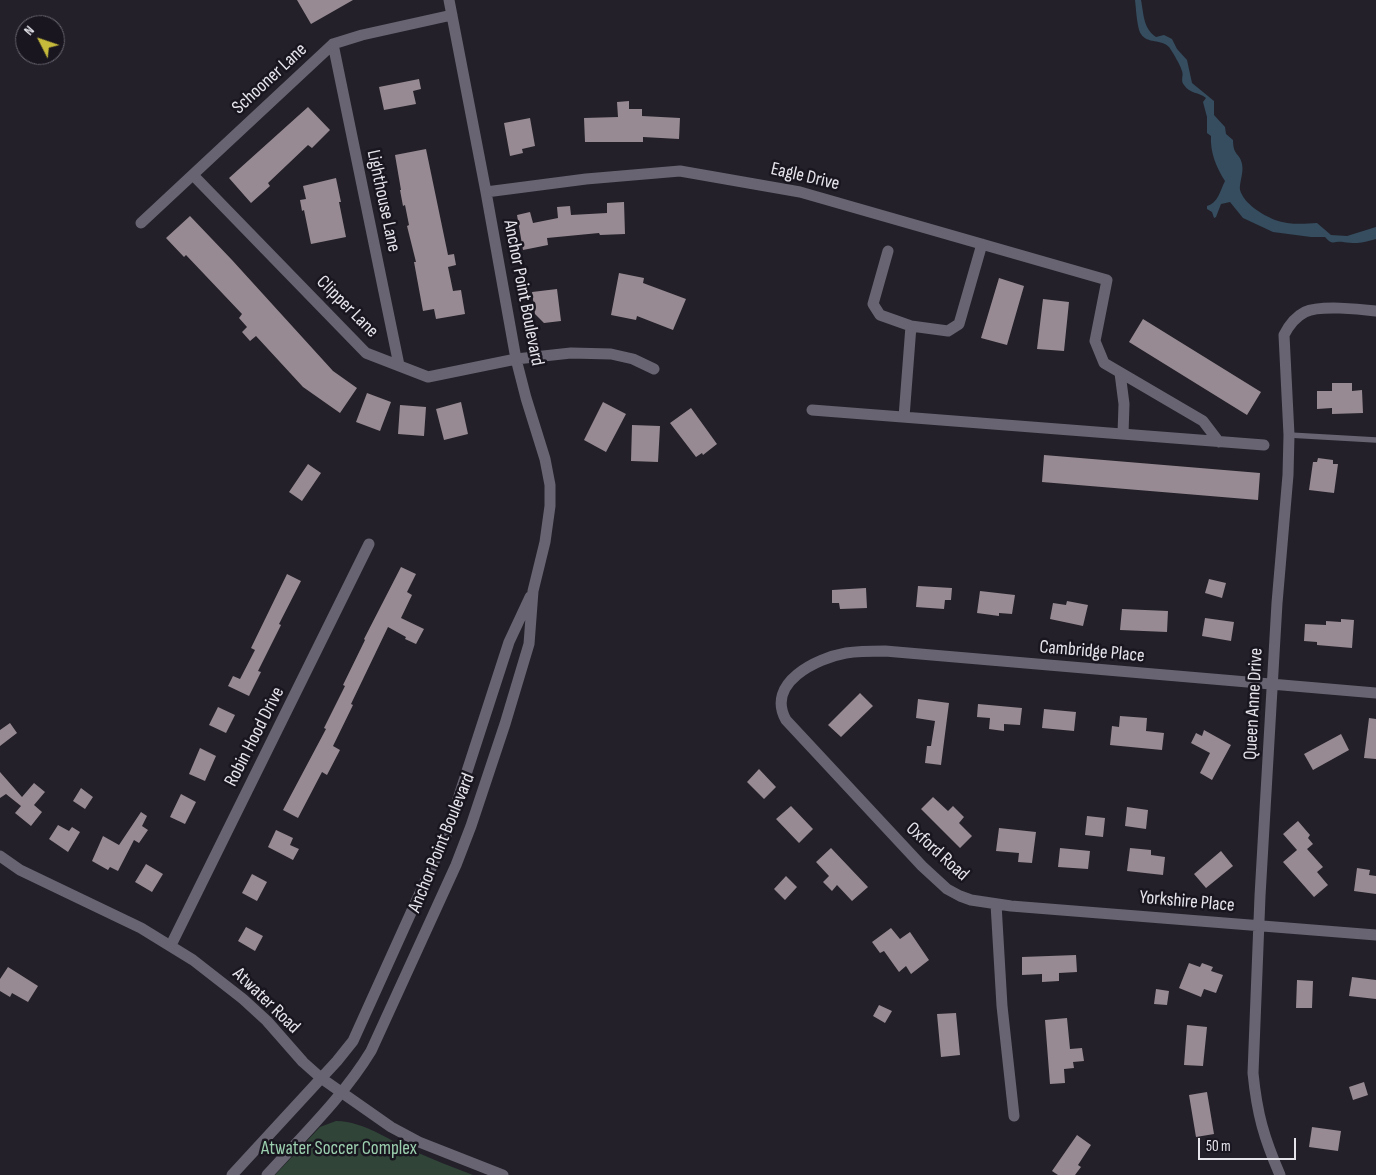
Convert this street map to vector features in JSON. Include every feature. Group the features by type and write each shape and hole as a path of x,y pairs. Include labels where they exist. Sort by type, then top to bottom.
{"street":[{"name":"Anchor Point Boulevard","path":"266,1175 342,1093 358,1073 371,1051 462,850 530,644 533,591 545,542 550,506 550,486 545,459 516,359 449,0"},
{"name":"Schooner Lane","path":"141,223 334,44 362,35 452,15"},
{"name":"Lighthouse Lane","path":"334,44 399,365"},
{"name":"Eagle Drive","path":"486,192 586,178 680,171 800,192 1107,280 1096,341 1104,363 1120,372"},
{"name":"Clipper Lane","path":"193,175 366,353 428,377 516,359 571,353 611,354 632,359 654,369"},
{"path":"888,251 873,304 880,315 912,326 948,331 959,324 982,244"},
{"name":"Queen Anne Drive","path":"1280,1175 1266,1142 1255,1100 1253,1073 1259,926 1277,603 1288,475 1289,435 1284,334 1289,323 1306,311 1340,308 1376,311"},
{"path":"904,417 912,326"},
{"path":"1120,372 1124,404 1122,434"},
{"path":"1120,372 1202,421 1219,442"},
{"path":"812,410 1264,445"},
{"name":"Robin Hood Drive","path":"171,945 369,544"},
{"name":"Anchor Point Boulevard","path":"232,1175 338,1061 353,1041 434,863 457,803 509,642 533,591"},
{"name":"Cambridge Place","path":"808,667 829,657 845,653 885,651 1376,693"},
{"name":"Oxford Road","path":"808,667 793,678 783,692 781,702 782,714 786,720 922,866 947,889 971,900 996,904"},
{"name":"Atwater Road","path":"0,856 20,870 141,928 171,945 243,999 267,1021 302,1062 321,1078 406,1135 452,1156 503,1175"},
{"path":"996,904 1002,1006 1014,1116"},
{"name":"Yorkshire Place","path":"996,904 1376,935"}],"lane":[{"path":"1289,435 1376,440"}],"green space":[{"name":"Atwater Soccer Complex","path":"336,1121 357,1124 411,1150 473,1175 275,1175 320,1127"}],"water":[{"path":"1135,0 1141,0 1145,21 1149,30 1156,37 1164,35 1172,39 1177,49 1187,60 1192,83 1214,101 1214,115 1225,127 1226,134 1233,140 1235,152 1241,160 1240,190 1245,200 1254,208 1275,220 1296,224 1317,223 1331,235 1347,236 1376,227 1376,239 1360,243 1333,242 1325,237 1273,232 1243,218 1230,202 1221,204 1214,218 1212,212 1207,209 1207,206 1214,202 1225,181 1214,159 1211,136 1207,133 1207,117 1203,102 1206,98 1189,90 1184,85 1181,69 1169,47 1163,43 1147,39 1141,34"}],"building":[{"path":"297,0 353,0 311,24"},
{"path":"419,79 421,89 413,91 416,104 384,110 379,87"},
{"path":"629,101 629,109 642,109 642,116 680,118 679,139 643,137 643,142 585,142 584,118 618,117 617,102"},
{"path":"308,107 330,130 312,148 308,145 268,183 270,186 251,203 229,178"},
{"path":"530,118 535,146 522,149 523,153 510,156 504,123"},
{"path":"426,149 448,255 454,254 456,265 448,267 453,291 461,290 465,314 436,319 434,309 423,311 414,262 416,262 407,226 409,225 405,205 403,206 395,155"},
{"path":"336,178 346,237 311,244 300,200 306,199 303,186"},
{"path":"624,202 625,234 600,235 599,233 547,238 548,245 523,250 517,215 530,212 533,223 558,218 557,207 570,206 571,215 607,213 607,203"},
{"path":"190,216 333,371 357,388 340,413 303,387 256,336 250,341 242,332 247,327 239,318 242,314 186,255 184,257 166,238"},
{"path":"619,273 644,278 643,283 686,299 673,330 637,316 636,320 611,315"},
{"path":"999,278 1024,286 1007,345 981,338"},
{"path":"557,289 561,321 544,323 535,314 532,292"},
{"path":"1043,299 1069,302 1064,351 1037,349"},
{"path":"1143,319 1261,392 1247,415 1129,342"},
{"path":"1332,383 1352,383 1352,391 1362,390 1363,413 1332,414 1332,408 1317,409 1317,391 1332,391"},
{"path":"367,393 391,402 380,431 356,422"},
{"path":"461,402 468,434 444,440 436,409"},
{"path":"603,402 626,414 606,452 584,440"},
{"path":"400,405 426,407 424,436 398,434"},
{"path":"691,408 717,444 703,455 702,453 696,457 670,423"},
{"path":"632,425 660,426 658,462 631,461"},
{"path":"1044,455 1260,473 1258,500 1042,482"},
{"path":"1318,458 1333,460 1333,464 1338,464 1334,493 1309,490 1313,462 1317,462"},
{"path":"308,464 321,473 302,501 289,492"},
{"path":"401,567 416,574 407,592 412,595 401,618 424,629 416,644 388,627 333,746 340,750 327,775 322,772 298,818 283,810 326,729 324,728 345,686 343,685 364,639"},
{"path":"287,574 301,581 279,624 281,625 258,671 261,672 249,696 228,686 233,676 240,679 255,650 251,648"},
{"path":"1209,579 1226,583 1222,598 1205,593"},
{"path":"918,586 952,588 951,600 945,600 944,609 916,607"},
{"path":"866,588 867,608 840,609 839,603 832,603 832,590"},
{"path":"980,591 1015,595 1012,614 999,613 999,616 977,613"},
{"path":"1067,601 1088,605 1083,626 1050,619 1053,603 1066,605"},
{"path":"1122,609 1168,611 1167,632 1120,630"},
{"path":"1205,618 1234,622 1231,641 1202,636"},
{"path":"1341,619 1354,620 1352,648 1317,645 1317,642 1304,641 1305,624 1326,625 1326,621 1341,622"},
{"path":"860,693 873,706 841,737 828,725"},
{"path":"918,699 949,703 941,765 925,763 927,746 931,746 935,721 916,718"},
{"path":"978,704 1022,708 1020,725 1004,724 1004,731 989,729 990,718 977,717"},
{"path":"218,707 235,715 226,733 209,725"},
{"path":"1044,709 1076,712 1074,731 1042,728"},
{"path":"1120,716 1147,718 1146,731 1164,733 1162,750 1110,745 1112,726 1119,727"},
{"path":"1369,718 1376,719 1376,759 1364,758"},
{"path":"10,723 17,733 0,746 0,730"},
{"path":"1204,730 1231,745 1212,780 1200,773 1210,753 1191,743 1196,733 1202,736"},
{"path":"1341,734 1349,750 1313,770 1304,754"},
{"path":"200,748 216,756 205,781 189,774"},
{"path":"759,769 776,787 764,799 747,782"},
{"path":"0,772 22,797 34,783 45,792 34,805 42,812 31,826 15,813 21,806 6,794 0,798"},
{"path":"81,788 93,797 85,809 73,801"},
{"path":"181,794 196,802 185,824 170,817"},
{"path":"933,797 948,811 953,806 964,817 959,823 972,836 960,848 921,809"},
{"path":"791,806 813,829 799,843 776,819"},
{"path":"1127,807 1148,810 1146,829 1125,826"},
{"path":"141,812 147,816 142,826 148,830 139,843 134,840 118,871 110,867 108,870 92,861 103,836 119,845"},
{"path":"1087,816 1105,818 1103,837 1085,835"},
{"path":"1298,821 1310,835 1308,838 1313,844 1307,849 1323,867 1317,872 1328,885 1314,897 1283,862 1297,850 1283,834"},
{"path":"58,825 69,831 72,827 80,832 68,852 49,839"},
{"path":"999,828 1036,832 1032,863 1018,862 1019,853 996,851"},
{"path":"276,830 293,838 290,845 299,849 293,860 268,847"},
{"path":"831,848 868,887 852,901 837,885 832,891 823,882 829,876 816,862"},
{"path":"1060,848 1090,851 1088,869 1058,867"},
{"path":"1130,848 1151,850 1151,855 1165,857 1163,875 1127,871"},
{"path":"1221,851 1233,866 1206,888 1194,874"},
{"path":"146,864 163,874 152,892 135,882"},
{"path":"1357,868 1370,870 1369,875 1376,876 1376,894 1354,891"},
{"path":"252,874 267,882 257,901 242,893"},
{"path":"786,876 797,887 785,900 774,889"},
{"path":"246,927 263,936 255,951 238,941"},
{"path":"891,928 900,939 910,932 929,960 911,974 906,966 899,972 884,951 880,953 872,942"},
{"path":"1076,955 1077,972 1059,973 1059,981 1042,982 1042,974 1022,975 1022,957"},
{"path":"1189,963 1200,967 1202,963 1213,967 1211,971 1223,975 1216,993 1204,989 1201,997 1179,988"},
{"path":"8,967 38,986 28,1002 12,993 10,997 0,991 0,979"},
{"path":"1352,977 1376,980 1376,999 1349,996"},
{"path":"1297,980 1313,981 1312,1008 1296,1008"},
{"path":"1156,989 1169,991 1167,1005 1154,1004"},
{"path":"879,1005 892,1011 885,1023 873,1016"},
{"path":"956,1013 960,1055 941,1057 937,1014"},
{"path":"1067,1018 1070,1049 1082,1048 1084,1061 1073,1062 1074,1068 1064,1069 1065,1083 1050,1084 1045,1020"},
{"path":"1187,1025 1207,1027 1203,1066 1184,1065"},
{"path":"1364,1082 1368,1095 1353,1100 1349,1087"},
{"path":"1207,1092 1214,1134 1196,1137 1189,1095"},
{"path":"1312,1127 1341,1131 1338,1151 1309,1147"},
{"path":"1077,1135 1091,1145 1078,1165 1081,1167 1075,1175 1058,1175 1052,1171"}]}
